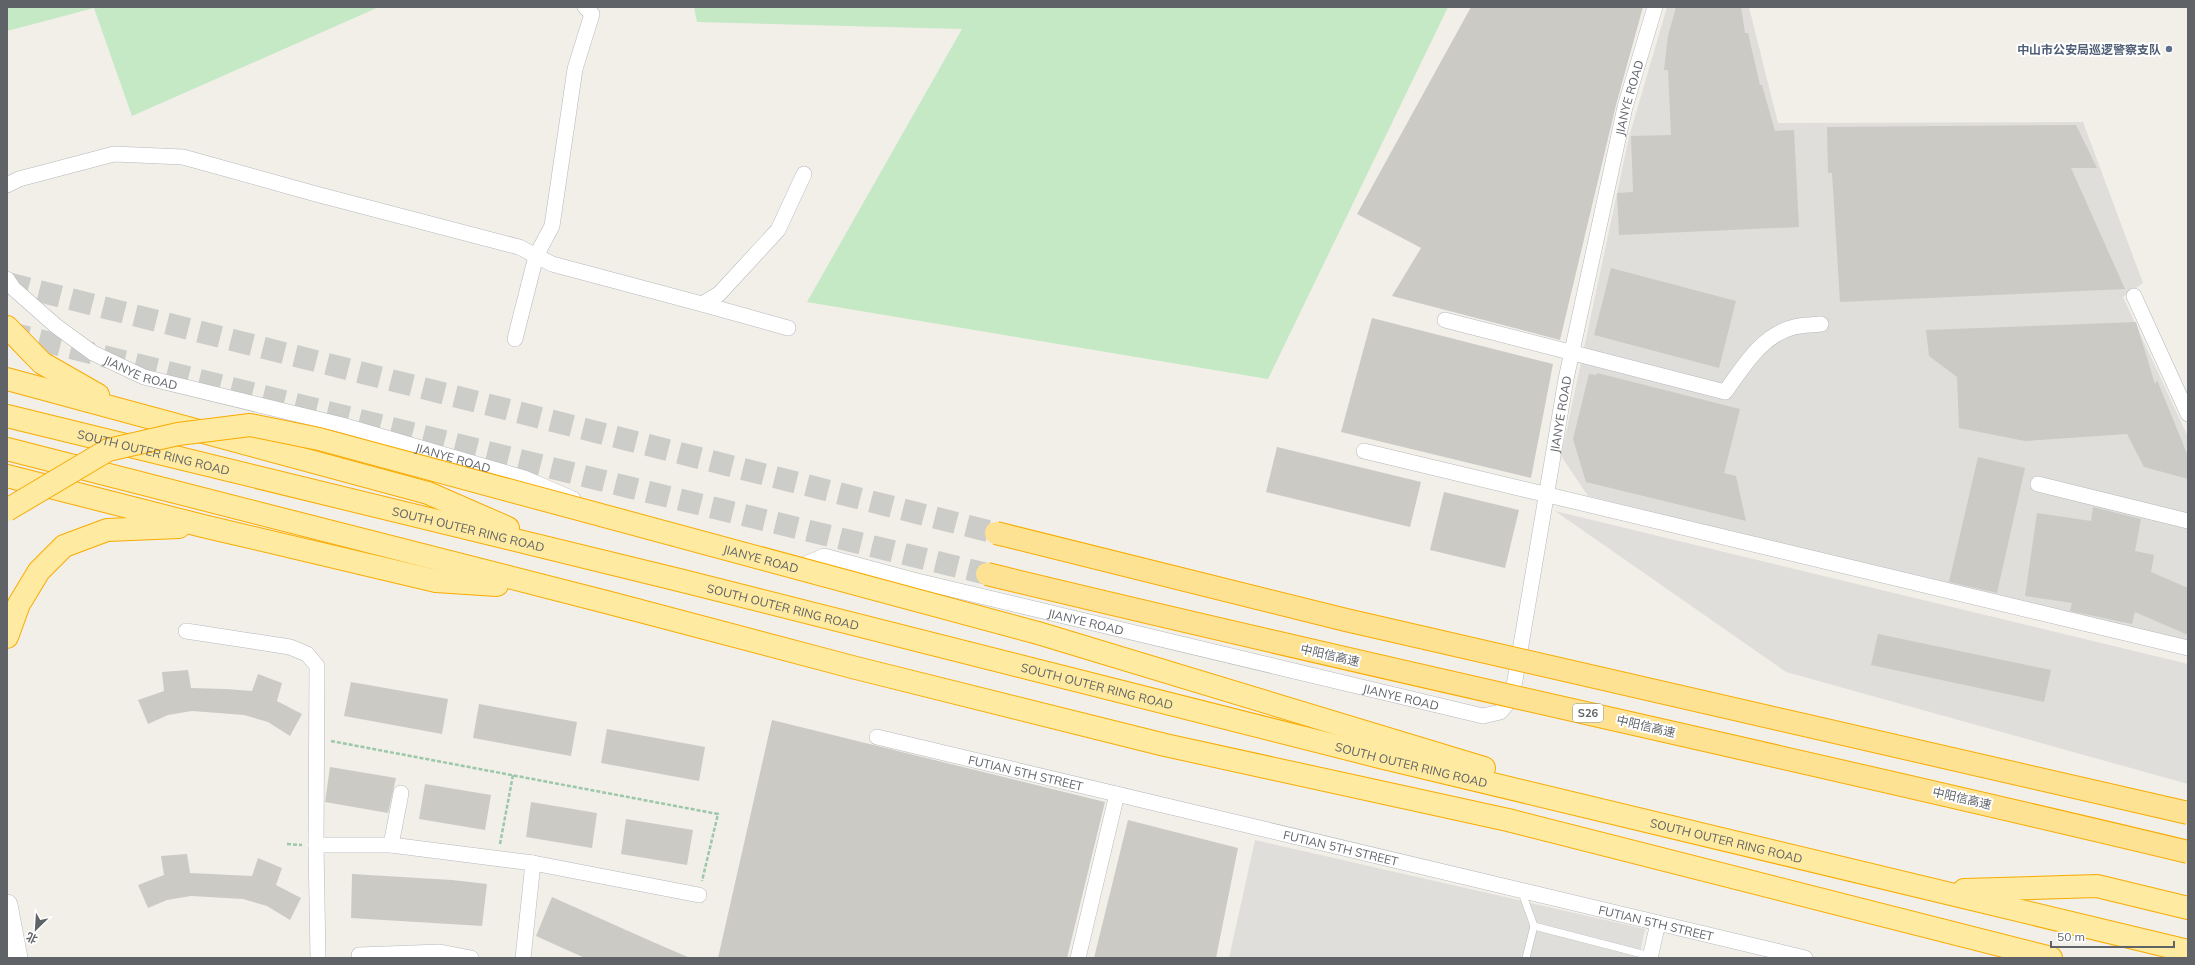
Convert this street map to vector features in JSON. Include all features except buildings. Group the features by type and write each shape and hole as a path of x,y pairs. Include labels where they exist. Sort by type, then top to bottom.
{"highway":[{"path":"7,326 42,363 125,411"},
{"path":"7,379 428,493 566,553"},
{"name":"SOUTH OUTER RING ROAD","path":"7,416 566,553 1380,757 2188,951"},
{"path":"7,510 108,450 178,434 250,425 319,439 1038,633 1694,832"},
{"path":"7,449 547,587 856,668 1165,745 1508,820 2052,958"},
{"path":"7,476 203,526 436,581 547,587"},
{"path":"7,637 19,604 39,571 64,546 107,530 203,526"},
{"path":"996,533 1346,620 2188,813"},
{"name":"中阳信高速","path":"987,574 1196,625 1935,791 2188,852"},
{"path":"1935,890 2097,886 2188,908"}],"main road":[{"path":"7,905 17,958"}],"street":[{"path":"515,339 536,256 552,226 575,69 592,14 585,7"},
{"name":"JIANYE ROAD","path":"7,279 13,288 56,326 93,353 144,377 342,425 524,478 652,530 777,565 801,566 824,556 913,580 1483,716 1500,712 1512,698 1545,494 1571,353 1625,106 1655,7"},
{"path":"7,185 19,179 114,154 183,157 316,194 519,247 552,264 788,328"},
{"path":"702,304 719,294 778,230 804,174"},
{"path":"2134,296 2188,414"},
{"path":"1445,320 1725,392 1751,357 1773,336 1793,328 1821,324"},
{"path":"1364,451 2188,648"},
{"path":"2038,484 2188,521"},
{"path":"186,631 290,647 307,654 317,666 316,846 318,958"},
{"name":"FUTIAN 5TH STREET","path":"876,737 1805,958"},
{"path":"391,845 401,793"},
{"path":"1078,958 1117,794"},
{"path":"316,846 391,845 498,858 533,863 699,895"},
{"path":"523,958 533,863"},
{"path":"1650,957 1658,923"},
{"path":"359,955 440,952 471,958"}],"lane":[{"path":"1521,890 1534,926 1526,958"},
{"path":"1534,926 1650,957"}],"path":[{"path":"317,738 718,814 699,895"},
{"path":"498,858 514,775"}],"shaded area":[{"path":"1667,7 1749,7 1778,123 2083,122 2143,283 2123,297 2188,437 2188,640 1967,591 1588,496 1561,456 1629,137"},
{"path":"1555,511 2188,664 2188,784 1786,672"},
{"path":"1255,840 1645,929 1639,958 1229,958"}],"green space":[{"path":"7,7 379,7 132,116 94,8 7,31"},
{"path":"694,7 1448,7 1268,379 807,302 962,29 697,22"}],"tunnel":[{"path":"7,283 996,533"},
{"path":"7,332 632,488 987,574"}],"place":[{"name":"中山市公安局巡逻警察支队","path":"2169,49"}]}
